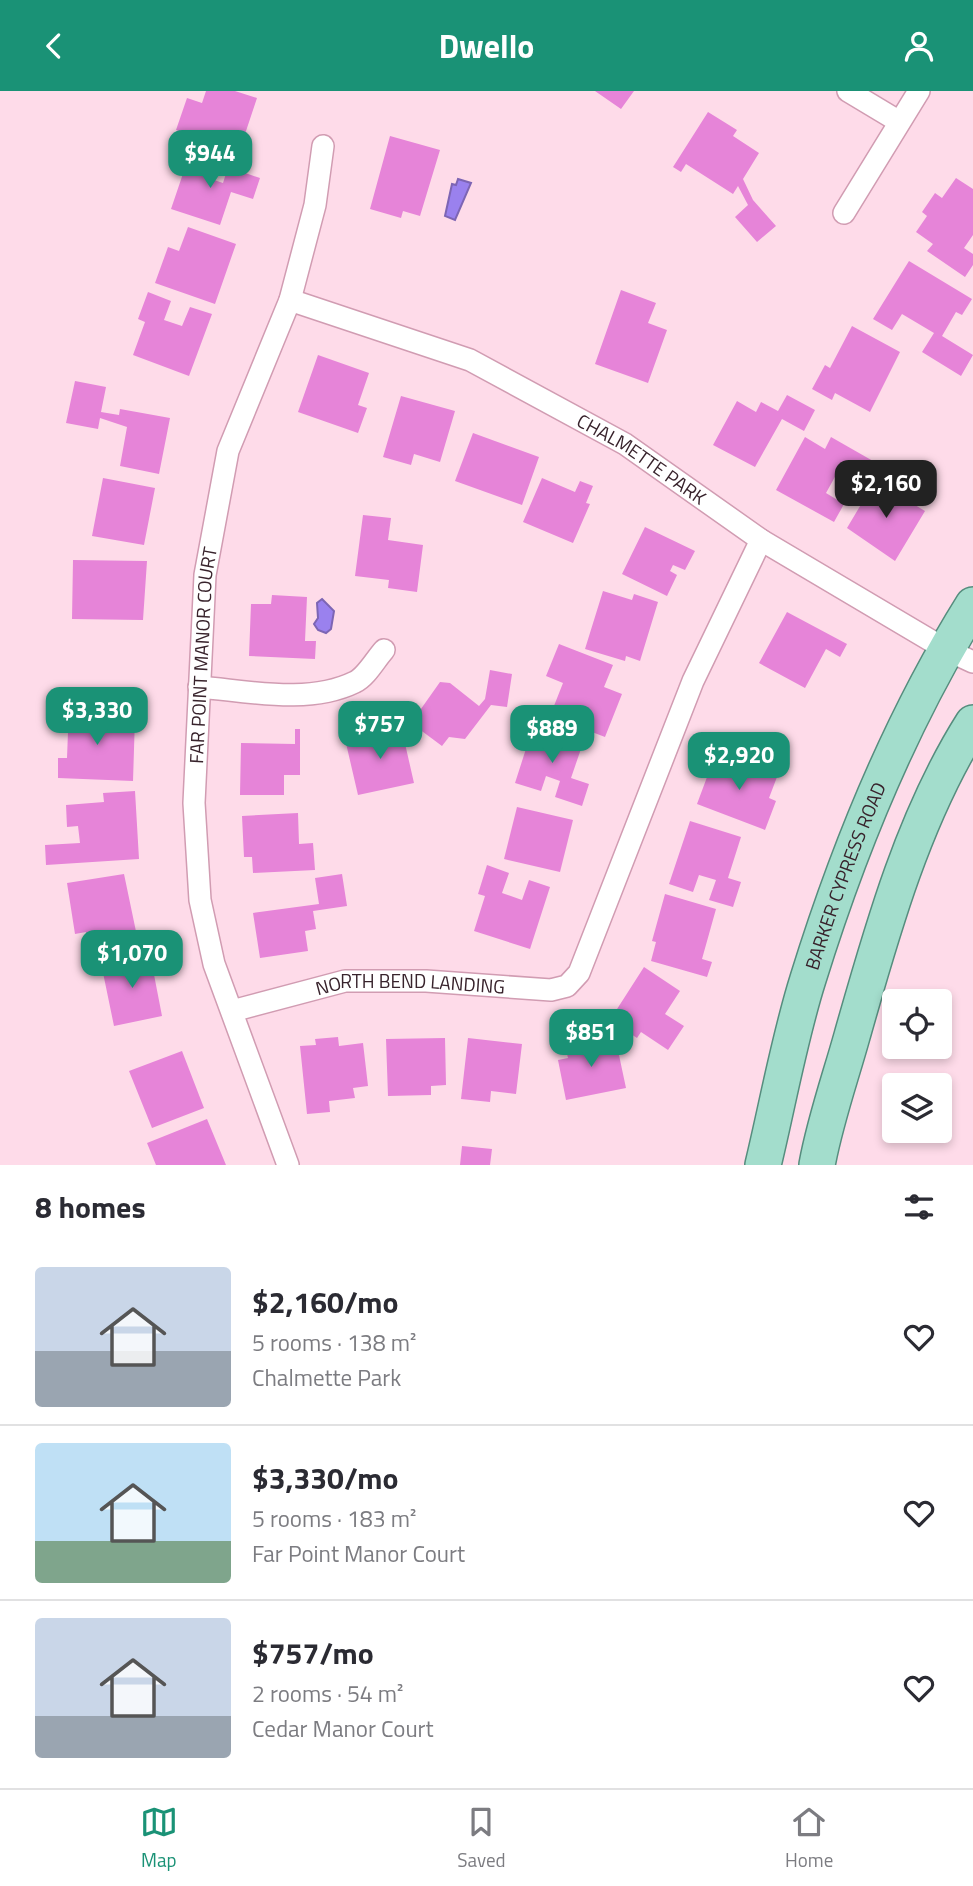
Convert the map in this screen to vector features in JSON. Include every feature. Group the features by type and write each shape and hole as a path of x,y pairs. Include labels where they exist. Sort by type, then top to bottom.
{"main road":[{"name":"BARKER CYPRESS ROAD","path":"763,1165 807,980 872,802 959,656 973,605"},
{"path":"817,1165 866,986 896,894 923,822 973,723"}],"street":[{"path":"848,91 898,121"},
{"path":"844,213 898,121 919,91"},
{"name":"FAR POINT MANOR COURT","path":"288,1165 214,964 200,900 194,803 205,575 228,451 290,300 315,205 323,146"},
{"name":"CHALMETTE PARK","path":"290,300 470,360 625,445 761,540 959,656"},
{"name":"NORTH BEND LANDING","path":"232,1010 345,981 426,981 551,990 567,986 579,972 693,681 761,540"},
{"path":"199,687 288,695 324,693 357,682 383,650"}],"shaded area":[{"path":"458,179 471,183 455,220 445,216 452,184 456,185"},
{"path":"322,599 334,611 331,629 326,633 318,630 314,624 318,618 317,603"}],"building":[{"path":"206,91 235,91 257,98 239,152 176,130 187,98 202,103"},
{"path":"595,91 634,91 621,109"},
{"path":"708,112 737,130 733,136 759,153 743,179 753,200 776,226 757,242 735,217 748,205 738,186 733,194 686,164 681,172 673,167"},
{"path":"390,136 440,150 420,216 403,211 401,218 370,209"},
{"path":"190,153 217,162 211,179 223,183 228,167 260,178 253,199 231,192 220,225 171,209"},
{"path":"956,178 973,189 973,235 964,248 973,254 973,265 965,277 927,251 933,244 916,232 927,216 922,212 935,193 942,198"},
{"path":"188,227 236,244 215,304 155,283 168,247 179,251"},
{"path":"909,261 972,299 962,315 956,312 942,336 973,355 961,376 922,352 934,333 902,314 892,330 873,319"},
{"path":"621,290 656,303 648,323 667,330 648,383 595,364"},
{"path":"148,292 171,301 164,320 182,326 190,307 212,314 189,376 133,355 145,322 138,319"},
{"path":"852,326 900,352 870,412 835,393 832,400 812,389 825,365 830,368"},
{"path":"318,355 369,373 358,405 367,408 358,433 298,412"},
{"path":"75,381 106,387 101,412 119,415 120,409 170,418 159,474 120,466 127,427 100,418 98,429 66,423"},
{"path":"787,395 815,410 804,431 782,419 755,467 713,445 737,401 756,412 761,402 778,411"},
{"path":"401,396 455,411 440,462 414,454 411,465 383,457"},
{"path":"473,433 539,457 522,505 455,481"},
{"path":"805,437 825,449 831,437 873,461 858,488 836,475 826,493 844,504 834,522 776,490"},
{"path":"103,478 155,488 144,545 92,536"},
{"path":"542,478 575,492 580,481 593,486 586,503 590,504 573,543 523,522"},
{"path":"875,481 925,511 895,561 847,528"},
{"path":"363,515 391,518 388,540 423,545 417,592 388,588 389,580 355,576"},
{"path":"645,527 695,551 685,570 673,565 670,571 677,575 667,596 622,574"},
{"path":"73,560 147,561 143,620 72,619"},
{"path":"603,591 632,600 634,594 658,602 640,661 626,656 625,661 585,649"},
{"path":"272,595 307,597 305,641 316,641 315,659 249,656 251,604 271,604"},
{"path":"787,612 847,644 840,657 826,649 805,688 759,663"},
{"path":"559,644 613,665 604,687 622,694 605,737 550,716 563,683 546,676"},
{"path":"490,670 512,674 507,707 491,705 465,739 449,737 442,746 411,723 440,682 450,683 479,706 485,699"},
{"path":"56,714 135,717 133,781 58,778 58,758 67,758 68,732 55,732"},
{"path":"401,726 414,783 358,795 345,739"},
{"path":"533,727 583,743 571,778 589,784 582,806 555,797 560,781 546,776 541,791 515,783"},
{"path":"295,729 300,729 300,775 284,775 284,795 240,795 241,743 295,744"},
{"path":"716,753 777,777 769,798 776,801 765,830 697,804"},
{"path":"135,791 139,859 46,865 45,845 80,843 78,826 67,827 66,805 104,802 103,793"},
{"path":"517,807 573,820 560,872 504,859"},
{"path":"298,813 299,844 313,843 315,870 253,873 252,857 244,857 242,816"},
{"path":"690,821 741,837 728,878 741,882 733,907 709,900 716,880 699,875 693,892 669,884"},
{"path":"487,865 509,873 502,893 522,900 529,880 550,887 530,949 474,931 485,896 478,894"},
{"path":"124,874 138,941 89,949 86,932 75,934 67,883"},
{"path":"342,874 347,906 313,911 316,929 305,931 308,951 260,958 253,913 319,904 315,878"},
{"path":"665,894 716,909 702,959 712,962 707,977 651,961 656,942 652,941"},
{"path":"150,954 162,1016 114,1026 101,963"},
{"path":"644,967 680,991 665,1014 684,1026 668,1050 641,1032 637,1038 610,1020"},
{"path":"584,1036 587,1047 616,1041 626,1088 566,1100 558,1060 568,1058 564,1041"},
{"path":"338,1037 339,1046 363,1043 368,1086 353,1088 355,1098 329,1101 330,1112 307,1114 300,1046 316,1045 315,1039"},
{"path":"445,1038 446,1085 431,1086 431,1095 388,1096 386,1039"},
{"path":"468,1038 522,1044 516,1094 491,1091 490,1102 461,1099"},
{"path":"182,1051 204,1108 152,1128 129,1071"},
{"path":"207,1119 226,1165 156,1165 147,1143"},
{"path":"462,1146 492,1149 490,1165 460,1165"}]}
